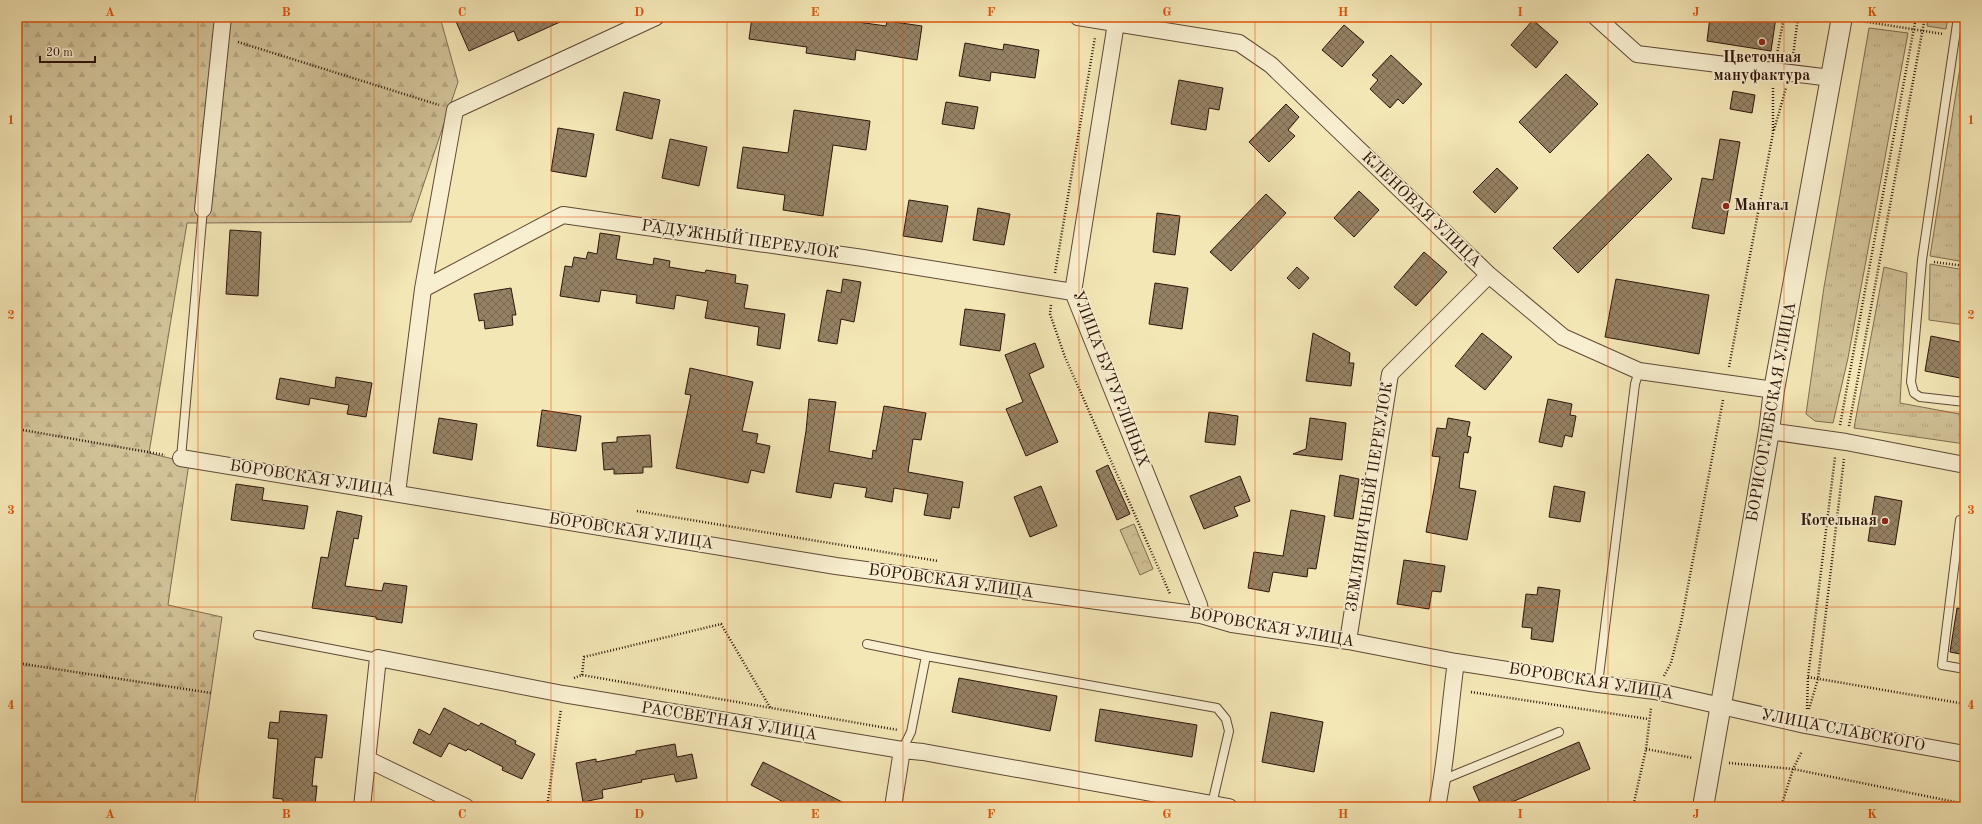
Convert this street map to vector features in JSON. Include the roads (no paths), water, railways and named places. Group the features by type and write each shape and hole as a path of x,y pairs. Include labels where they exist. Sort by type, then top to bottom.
{"street":[{"path":"203,210 223,17"},
{"path":"397,493 423,289 455,110 656,17"},
{"name":"КЛЕНОВАЯ УЛИЦА","path":"1078,17 1117,20 1239,43 1271,65 1489,274 1563,337 1639,371 1726,382 1774,390"},
{"path":"1596,17 1637,54 1832,78"},
{"name":"БОРИСОГЛЕБСКАЯ УЛИЦА","path":"1703,807 1769,431 1774,390 1842,18"},
{"name":"УЛИЦА БУТУРЛИНЫХ","path":"1117,20 1073,292 1199,605 1201,615"},
{"name":"РАДУЖНЫЙ ПЕРЕУЛОК","path":"423,289 563,215 863,258 1073,292"},
{"name":"ЗЕМЛЯНИЧНЫЙ ПЕРЕУЛОК","path":"1348,641 1390,374 1489,274"},
{"path":"1769,431 1841,442 1965,465"},
{"name":"БОРОВСКАЯ УЛИЦА","path":"181,458 836,566 1201,615 1232,624 1348,641 1456,662 1598,684 1655,691 1721,707"},
{"path":"362,807 378,658"},
{"name":"РАССВЕТНАЯ УЛИЦА","path":"378,658 563,694 902,750 922,752 1229,807"},
{"path":"1437,807 1448,736 1450,703 1456,662"},
{"name":"УЛИЦА СЛАВСКОГО","path":"1721,707 1805,726 1965,754"},
{"path":"893,807 902,750"},
{"path":"367,760 466,807"}],"lane":[{"path":"1958,17 1954,35 1922,260 1911,387 1914,393 1920,397 1965,402"},
{"path":"181,458 203,210"},
{"path":"1598,684 1635,384 1639,371"},
{"path":"1965,521 1960,520 1942,665 1965,669"},
{"path":"258,635 378,658"},
{"path":"867,644 1217,708 1226,719 1229,731 1212,804"},
{"path":"902,750 911,732 926,656"},
{"path":"1442,780 1559,732"}],"place":[{"name":"Цветочная мануфактура","path":"1762,42"},
{"name":"Мангал","path":"1726,206"},
{"name":"Котельная","path":"1885,521"}]}
